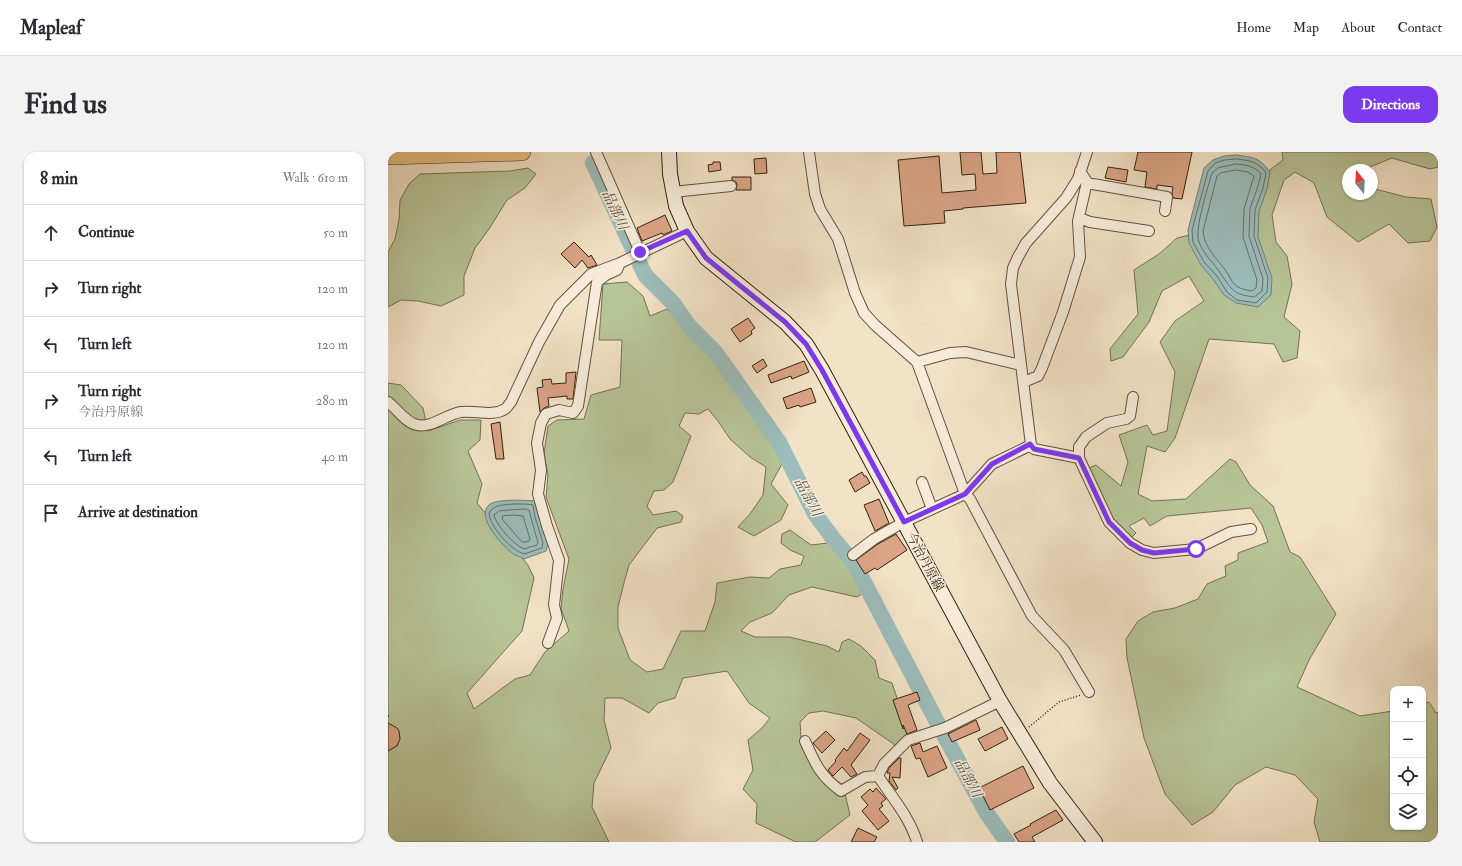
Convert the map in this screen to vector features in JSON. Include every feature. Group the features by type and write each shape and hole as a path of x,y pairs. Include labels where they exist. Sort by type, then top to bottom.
{"highway":[{"path":"388,156 522,152"}],"main road":[{"name":"今治丹原線","path":"668,152 670,174 676,206 687,231 706,258 785,322 806,344 822,370 1000,701 1050,783 1095,842"}],"street":[{"path":"596,152 640,252"},
{"path":"809,152 815,194 820,209 838,239 855,292 864,313 875,326 917,362 965,494 970,499 1032,616 1064,650 1089,692"},
{"path":"1079,458 1034,449 1030,444 1024,382 1011,284 1013,268 1026,243 1066,198 1078,178 1087,152"},
{"path":"1024,382 1038,376 1063,312 1080,257 1079,218 1087,183 1080,171"},
{"path":"1087,183 1167,197 1165,211"},
{"path":"673,192 731,186"},
{"path":"1079,218 1090,222 1149,231"},
{"path":"388,402 407,420 416,426 427,425 461,412 495,412 505,409 511,402 539,342 560,305 591,274 620,263 640,252 687,231"},
{"path":"548,643 557,618 554,605 559,560 538,494 541,470 538,443 541,423 546,414 559,410 573,413 578,406 597,282 606,275 617,270 620,263"},
{"path":"917,362 950,353 966,352 1021,365"},
{"path":"1133,397 1130,416 1126,419 1107,423 1086,437 1079,447 1079,458 1109,522 1130,543 1142,550 1154,553 1196,549 1231,532 1252,530"},
{"path":"853,554 874,539 904,522 965,494 992,464 1030,444"},
{"path":"922,482 932,509"},
{"path":"878,776 884,764 908,740 945,728 1000,701"},
{"path":"805,741 817,766 828,782 841,791 865,777 878,776"},
{"path":"878,776 903,814 917,842"}],"path":[{"path":"1020,735 1059,702 1089,692"}],"green space":[{"path":"1282,152 1429,152 1438,158 1438,167 1430,169 1392,158 1377,164 1342,164 1342,200 1378,200 1378,190 1406,197 1431,199 1437,227 1430,241 1408,243 1389,224 1358,242 1327,217 1314,183 1295,172 1284,180 1272,215 1276,242 1287,256 1292,284 1284,317 1300,331 1297,358 1283,362 1274,344 1209,339 1175,438 1165,452 1147,446 1138,494 1152,501 1186,499 1230,459 1236,462 1250,485 1273,506 1290,552 1300,557 1336,614 1309,660 1297,687 1360,716 1390,711 1390,830 1426,830 1426,703 1429,702 1436,713 1438,712 1438,842 1320,842 1314,822 1318,799 1295,775 1266,767 1235,785 1213,812 1192,825 1165,794 1144,738 1127,658 1126,639 1138,621 1153,612 1175,608 1198,599 1207,584 1226,576 1225,566 1238,560 1238,553 1268,542 1262,525 1251,508 1167,516 1150,526 1144,518 1129,526 1136,533 1131,538 1112,520 1089,468 1096,465 1121,486 1128,462 1119,435 1147,425 1153,435 1167,431 1175,372 1160,342 1175,321 1204,301 1189,276 1162,291 1149,322 1123,357 1111,361 1110,349 1138,314 1134,270 1159,254 1177,238 1206,231 1255,181 1283,160"},
{"path":"528,168 536,174 525,188 507,200 475,248 464,276 464,295 441,306 418,301 401,300 388,307 388,252 395,239 399,220 400,200 409,184 420,174 510,171"},
{"path":"627,282 643,296 650,316 667,309 707,348 773,444 783,462 771,484 788,505 781,520 754,536 738,527 750,514 763,495 766,467 750,457 730,439 708,409 699,414 685,413 679,426 691,436 673,482 664,490 654,491 647,506 653,515 676,511 683,516 681,522 657,528 629,565 618,607 618,628 630,660 647,672 663,669 681,631 705,631 715,602 717,583 750,577 769,578 780,569 801,565 804,556 790,550 781,543 782,534 790,530 811,545 828,543 851,564 865,592 857,597 812,587 789,595 772,613 750,622 741,631 755,637 789,637 827,646 839,652 842,642 849,639 861,646 875,660 879,678 892,683 902,713 914,726 907,736 895,745 856,718 823,711 809,713 800,722 801,737 811,765 843,785 850,815 815,842 796,842 756,823 757,804 743,789 753,770 748,740 762,728 770,718 749,703 727,671 683,678 675,698 658,703 649,713 622,698 605,698 604,720 611,748 594,783 592,807 609,842 388,842 388,383 401,385 423,408 428,431 460,420 481,420 480,440 468,451 482,484 477,503 528,565 534,578 522,631 467,693 474,709 515,679 530,675 545,652 569,631 561,608 569,559 546,497 548,475 544,454 548,426 557,420 584,419 591,395 620,387 622,340 599,340 603,284"}],"water":[{"path":"1236,155 1256,159 1270,172 1267,189 1259,211 1258,237 1272,278 1271,295 1258,307 1236,303 1224,295 1201,265 1189,243 1188,230 1204,168 1213,160 1224,156"},
{"path":"497,501 537,501 539,516 548,543 546,551 524,559 515,555 504,546 493,532 486,517 486,510 489,505"}],"building":[{"path":"960,152 981,152 983,174 997,173 996,152 1020,152 1026,203 944,211 945,223 904,226 898,160 939,156 942,193 976,190 975,174 962,175"},
{"path":"1138,152 1192,152 1182,199 1173,198 1173,187 1157,185 1157,189 1145,187 1147,172 1134,170"},
{"path":"766,158 767,173 755,174 754,159"},
{"path":"713,162 720,162 721,170 709,172 708,165 713,164"},
{"path":"1108,167 1128,170 1126,182 1105,178"},
{"path":"732,177 751,177 751,190 736,190 737,185 736,182 732,180"},
{"path":"665,215 672,231 663,235 662,233 642,241 637,228"},
{"path":"574,242 589,257 591,255 597,265 588,268 582,260 575,268 561,254"},
{"path":"748,318 755,328 751,331 752,334 740,342 731,329"},
{"path":"763,359 767,366 757,373 752,366"},
{"path":"804,361 809,372 792,379 791,376 771,383 768,375"},
{"path":"576,372 573,399 567,399 567,396 548,398 549,406 540,412 537,388 543,387 542,380 551,379 552,384 566,383 566,373"},
{"path":"811,388 816,402 787,409 783,398"},
{"path":"500,422 504,459 496,459 491,424"},
{"path":"862,472 870,483 855,492 849,480"},
{"path":"879,499 889,523 875,531 864,505"},
{"path":"896,534 907,550 877,570 875,568 865,574 856,560 878,544"},
{"path":"917,692 920,700 908,705 917,730 907,734 903,725 903,729 893,700"},
{"path":"976,720 980,730 952,742 948,734"},
{"path":"388,723 397,728 400,739 397,746 388,751"},
{"path":"1002,727 1008,739 985,751 978,739"},
{"path":"826,731 835,740 822,753 813,743"},
{"path":"860,733 870,740 851,765 857,774 851,777 842,767 833,776 828,770 844,748 847,751"},
{"path":"920,743 923,752 937,746 947,768 928,777 920,758 916,759 911,746"},
{"path":"899,758 901,758 900,778 892,777 898,788 896,790 889,781 890,773 887,773 889,768"},
{"path":"1023,766 1034,788 990,810 979,788"},
{"path":"876,788 886,799 881,803 883,806 879,809 889,821 878,830 862,811 868,805 861,797 870,789 873,792"},
{"path":"1056,810 1063,820 1032,837 1035,842 1019,842 1014,834"},
{"path":"858,828 877,837 874,842 851,842"}],"waterway":[{"name":"品部川","path":"593,163 645,275 673,303 689,326 716,353 779,442 815,514 854,563 986,812 1007,842"}],"route":[{"path":"640,252 687,231 706,258 785,322 806,344 822,370 904,522 965,494 992,464 1030,444 1034,449 1079,458 1109,522 1130,543 1142,550 1154,553 1196,549"}]}
